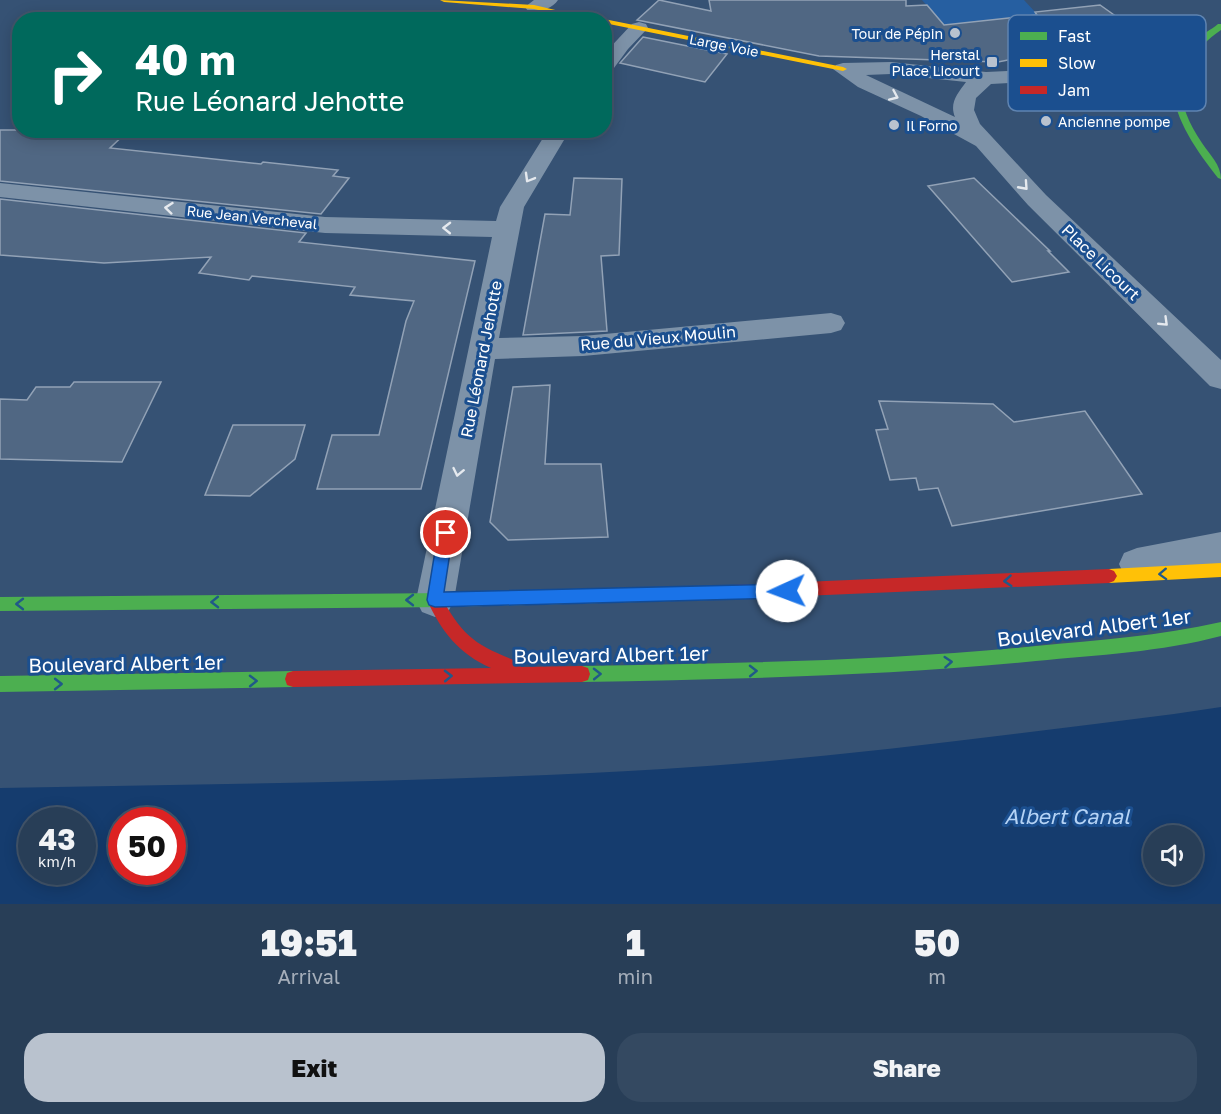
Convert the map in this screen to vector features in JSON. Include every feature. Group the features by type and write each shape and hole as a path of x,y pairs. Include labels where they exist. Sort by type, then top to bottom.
{"main road":[{"path":"444,0 541,3 570,12"},
{"name":"Large Voie","path":"612,23 843,69"},
{"path":"1206,35 1221,26"},
{"path":"1182,111 1194,141 1221,176"},
{"path":"0,604 435,600 741,592 1221,570"},
{"path":"435,600 449,628 462,645 478,657 538,675"},
{"name":"Boulevard Albert 1er","path":"0,684 796,670 944,662 1165,641 1188,638 1221,629"}],"street":[{"path":"612,57 639,28"},
{"path":"843,69 891,68 986,78 1008,77"},
{"name":"Place Licourt","path":"843,69 865,83 929,111 985,143"},
{"name":"Place Licourt","path":"986,78 973,87 965,98 963,110 970,126 1037,200 1221,378"},
{"name":"Rue Léonard Jehotte","path":"435,600 506,229 513,207 554,138"},
{"name":"Rue Jean Vercheval","path":"0,190 325,225 506,229"},
{"name":"Rue du Vieux Moulin","path":"483,349 583,346 831,323"},
{"path":"1067,577 1221,548"}],"shaded area":[{"path":"922,0 1024,0 1038,15 1008,15 1008,27 958,28 954,24 944,25"}],"water":[{"name":"Albert Canal","path":"1221,707 1221,904 0,904 0,788 414,780 663,769 855,753"}],"building":[{"path":"659,0 711,11 709,0 906,0 906,6 927,5 944,25 1008,18 1008,60 998,62 819,56 637,20"},
{"path":"1100,5 1114,15 1037,15 1035,12"},
{"path":"643,37 727,54 705,82 620,63"},
{"path":"0,130 12,130 12,138 121,138 110,148 338,170 333,176 349,178 321,214 0,181"},
{"path":"574,178 622,179 619,255 601,256 607,331 523,335 545,214 570,215"},
{"path":"974,178 1069,272 1012,282 928,186"},
{"path":"0,199 306,233 299,242 475,261 421,489 317,489 332,435 379,435 406,321 414,301 350,295 355,287 252,276 249,280 199,273 211,257 104,263 0,255"},
{"path":"74,382 161,382 122,462 0,459 0,399 27,400 36,387 70,387"},
{"path":"550,385 545,464 601,464 608,537 508,540 490,522 513,387"},
{"path":"879,401 993,404 1014,422 1085,411 1142,494 952,526 938,488 919,490 916,478 890,480 876,430 888,429"},
{"path":"233,425 305,425 295,459 250,496 205,495"}],"traffic: fast":[{"path":"1206,36 1221,26"},
{"path":"1181,111 1193,137 1221,176"},
{"path":"0,604 448,600"},
{"path":"582,674 819,668 996,658 1138,644 1221,629"},
{"path":"0,684 293,679"}],"traffic: slow":[{"path":"444,0 534,7 557,12"},
{"path":"612,23 843,69"},
{"path":"1109,576 1221,570"},
{"path":"448,600 708,593"}],"traffic: jam":[{"path":"708,593 1109,576"},
{"path":"435,600 450,626 465,644 485,657 513,668"},
{"path":"293,679 582,674"}],"place":[{"name":"Tour de Pépin","path":"955,33"},
{"name":"Herstal Place Licourt","path":"992,62"},
{"name":"Ancienne pompe","path":"1046,121"},
{"name":"Il Forno","path":"894,125"}],"route":[{"path":"446,533 435,600 787,591"}]}
